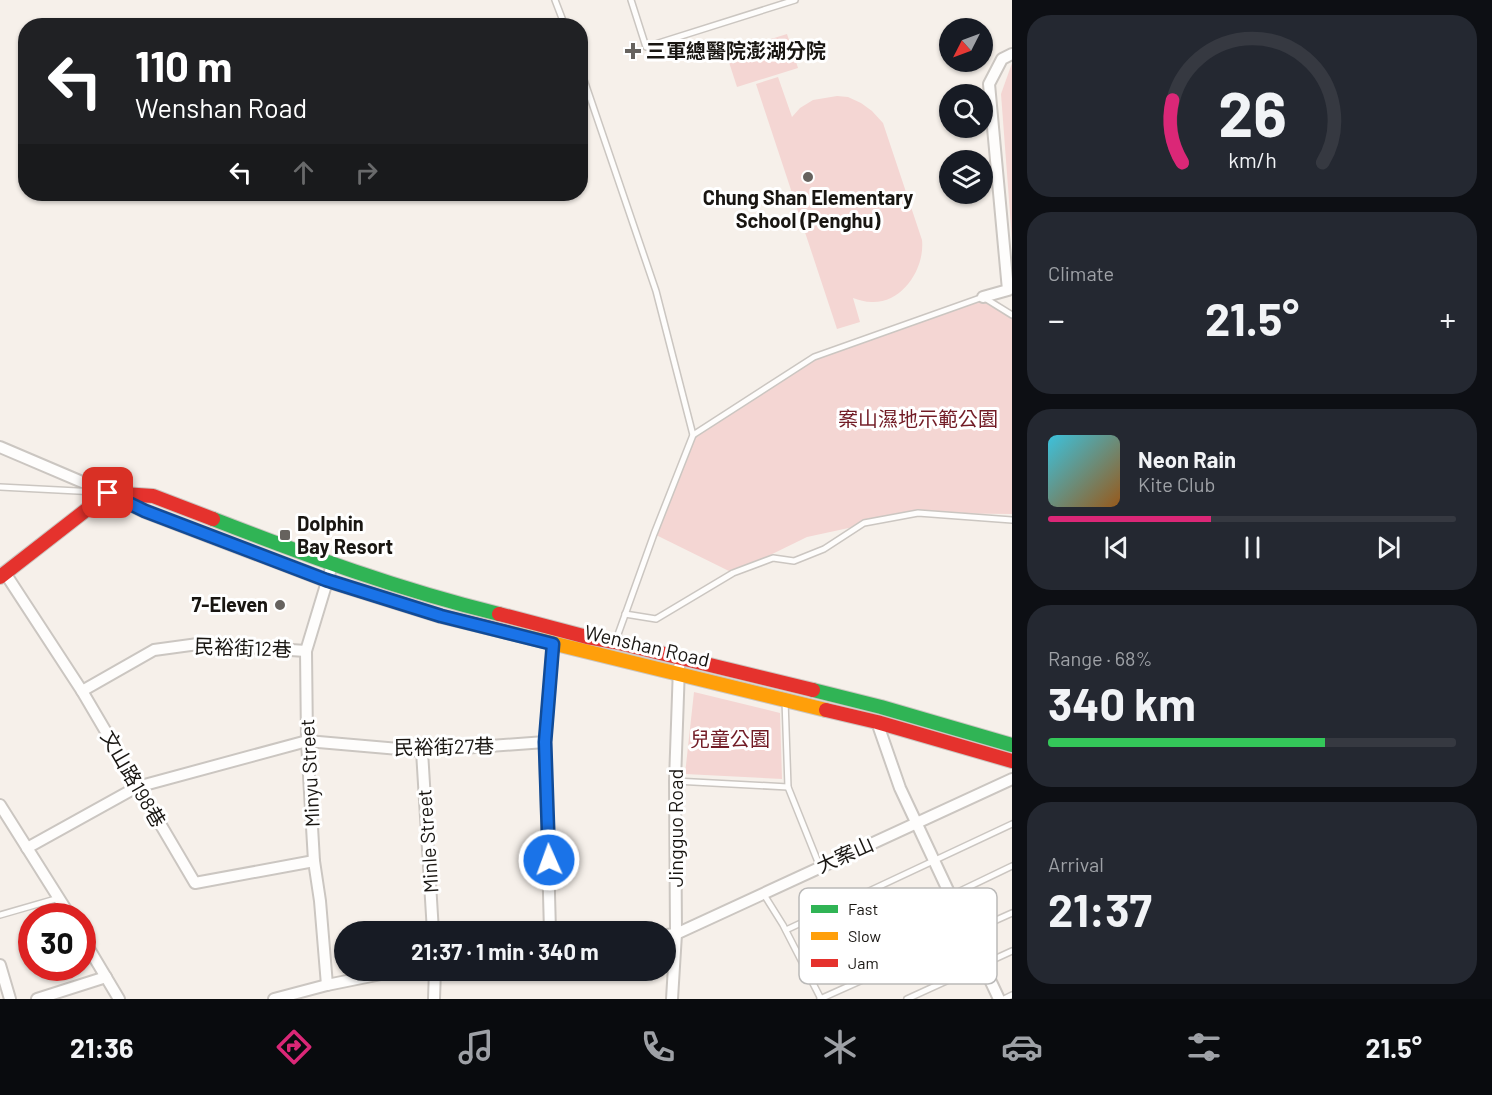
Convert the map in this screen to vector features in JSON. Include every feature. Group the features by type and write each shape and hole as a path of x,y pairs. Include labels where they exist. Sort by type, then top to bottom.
{"main road":[{"name":"Wenshan Road","path":"108,493 153,496 332,565 446,601 881,707 1012,745"},
{"name":"Wenshan Road","path":"108,493 145,511 326,580 441,616 877,722 1012,761"},
{"path":"2,575 108,493"},
{"path":"877,722 881,707"}],"street":[{"path":"984,297 1008,290 989,84 1002,59 1012,54"},
{"path":"0,447 108,493"},
{"name":"Minyu Street","path":"327,985 314,861 307,741 306,651 332,565"},
{"name":"文山路198巷","path":"2,575 82,691 195,883 314,861"},
{"name":"民裕街12巷","path":"82,691 154,651 198,644 306,651"},
{"path":"550,921 545,742 553,644"},
{"name":"Jingguo Road","path":"671,921 677,673 681,658"},
{"path":"877,722 900,788 947,888"},
{"path":"27,848 137,787 307,741"},
{"name":"民裕街27巷","path":"307,741 422,752 545,742"},
{"name":"Minle Street","path":"422,752 433,921"},
{"name":"大案山","path":"676,932 1012,779"},
{"path":"0,805 63,903"},
{"path":"96,960 119,999"},
{"path":"0,965 10,999"},
{"path":"37,999 106,977"},
{"path":"274,999 347,981"},
{"path":"434,999 435,981"},
{"name":"Jingguo Road","path":"672,981 672,999"},
{"path":"992,984 999,999"}],"lane":[{"path":"555,0 563,18"},
{"path":"631,0 646,47 791,0"},
{"path":"588,91 656,291 693,435"},
{"path":"615,642 693,435 814,357 984,297 1012,315"},
{"path":"0,487 108,493"},
{"path":"625,614 656,619 733,573 773,558 794,561 824,549 864,523 918,513 1012,520"},
{"path":"785,699 788,787 820,867"},
{"path":"675,781 788,787"},
{"path":"875,888 1012,824"},
{"path":"965,888 1012,866"},
{"path":"763,892 799,956"},
{"path":"0,915 60,898"},
{"path":"997,920 1012,913"},
{"path":"786,930 799,924"},
{"path":"997,958 1012,951"},
{"path":"813,984 821,999 854,984"},
{"path":"907,999 941,984"},
{"path":"1004,999 1012,995"}],"green space":[{"path":"787,34 798,68 737,87 726,53"},
{"path":"1012,63 1012,240 1001,94"},
{"path":"778,77 792,117 800,108 813,100 837,96 848,97 861,103 883,123 922,240 920,262 910,282 893,297 883,301 869,302 853,298 860,322 837,329 756,84"},
{"name":"案山濕地示範公園","path":"983,297 1012,315 1012,514 918,513 807,537 733,573 654,534 693,435 814,357"},
{"name":"兒童公園","path":"694,692 780,713 782,779 685,774"}],"traffic: fast":[{"path":"213,519 354,571 462,605 499,614"},
{"path":"813,690 1012,745"}],"traffic: slow":[{"path":"507,632 826,710"}],"traffic: jam":[{"path":"0,577 108,493 153,496 213,519"},
{"path":"116,497 145,511 326,580 441,616 507,632"},
{"path":"499,614 813,690"},
{"path":"826,710 877,722 1012,761"}],"place":[{"name":"三軍總醫院澎湖分院","path":"633,51"},
{"name":"Chung Shan Elementary School (Penghu)","path":"808,177"},
{"name":"Dolphin Bay Resort","path":"285,535"},
{"name":"7-Eleven","path":"280,605"}],"route":[{"path":"108,493 145,511 326,580 441,616 553,644 545,742 549,860"}]}
